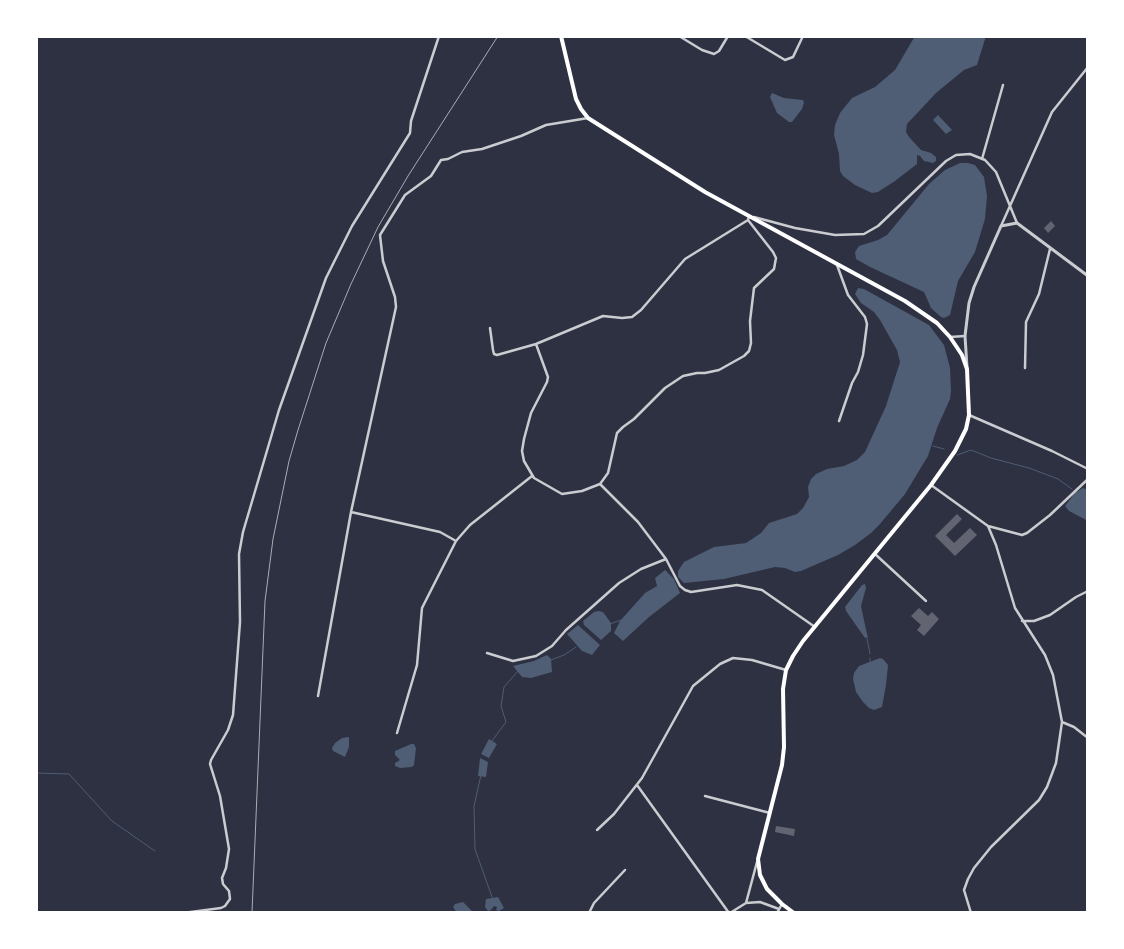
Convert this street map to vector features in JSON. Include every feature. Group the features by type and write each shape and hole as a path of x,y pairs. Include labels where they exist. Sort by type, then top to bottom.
{"main road":[{"path":"561,36 576,99 580,109 588,118 748,218 905,301 937,324 950,337 962,355 967,369 969,415 960,444 931,485 799,647 786,670 783,689 783,758 758,859 759,871 763,882 781,906 794,913"}],"street":[{"path":"183,913 221,908 226,906 230,899 229,891 223,884 222,878 226,868 229,849 220,796 210,764 228,730 233,715 240,622 238,554 243,532 279,410 326,278 352,226 410,132 411,121 440,36"},
{"path":"679,36 702,50 714,54 719,51 728,36"},
{"path":"745,36 785,60 793,57 803,36"},
{"path":"967,369 965,336 971,297 1009,206 1052,112 1088,67"},
{"path":"982,158 1003,85"},
{"path":"318,696 351,512 396,307 395,297 383,261 380,236 398,203 404,196 431,176 441,160 448,159 462,152 498,144 546,125 588,118"},
{"path":"490,328 494,354 498,355 536,344 603,316 632,317 641,310 685,259 748,218 835,235 864,234 878,226 946,161 956,155 966,153 982,158 996,172 1016,223 1088,276"},
{"path":"536,344 548,377 531,414 522,452 524,461 532,476 562,494 582,491 600,484 611,466 617,433 665,388 684,376 719,370 744,356 749,351 754,288 774,269 776,263 773,252 748,218"},
{"path":"1001,226 1016,223"},
{"path":"1025,368 1026,322 1039,294 1050,249"},
{"path":"836,263 848,296 865,317 867,324 858,372 852,383 839,421"},
{"path":"950,337 965,336"},
{"path":"969,415 1052,451 1088,469"},
{"path":"397,733 417,666 422,608 456,541 470,525 532,476"},
{"path":"931,485 988,526 1022,535 1028,534 1088,479"},
{"path":"600,484 638,522 666,559 680,586 685,590 691,592 736,585 762,590 815,627"},
{"path":"351,512 440,532 456,541"},
{"path":"970,913 964,890 968,879 974,868 991,847 1039,800 1047,787 1056,762 1062,722 1057,692 1050,668 1045,655 1022,621 1009,593 996,545 988,526"},
{"path":"875,554 926,601"},
{"path":"488,653 513,661 536,656 552,646 566,630 619,583 641,569 666,559"},
{"path":"1022,621 1034,621 1050,615 1076,597 1088,592"},
{"path":"597,830 614,814 647,770 689,690 720,664 729,659 752,660 786,670"},
{"path":"1062,722 1072,726 1088,738"},
{"path":"637,785 729,913 746,902 760,902 781,906 777,913"},
{"path":"705,796 770,813"},
{"path":"746,902 758,859"},
{"path":"589,913 594,903 625,870"}],"water":[{"path":"915,36 986,36 977,65 964,70 936,93 907,124 906,132 909,137 921,150 931,153 936,157 936,161 933,163 924,161 917,155 917,164 878,192 872,193 855,185 843,176 840,171 839,154 834,135 835,125 840,113 852,98 875,87 895,70"},
{"path":"772,93 784,98 803,100 802,109 792,122 789,122 777,113 770,97"},
{"path":"938,115 952,130 946,134 933,120"},
{"path":"960,163 975,165 984,177 987,196 985,219 975,252 958,281 950,315 944,318 931,308 924,292 856,259 855,252 859,246 887,235 929,184 945,170"},
{"path":"858,288 864,289 929,325 944,345 950,368 950,399 937,428 928,456 905,494 880,524 855,545 838,555 801,571 795,572 775,567 724,579 684,583 678,577 678,571 684,562 714,547 746,543 761,533 769,523 797,514 809,497 808,487 811,479 816,474 827,469 844,466 857,460 865,452 886,406 900,362 897,350 880,320 874,312 861,303 855,294"},
{"path":"1083,488 1088,490 1088,521 1069,511 1065,506 1075,493"},
{"path":"665,570 674,579 680,593 649,617 623,641 614,633 620,621 645,593 657,586 655,578"},
{"path":"865,584 866,588 861,606 868,637 865,638 845,607 862,585"},
{"path":"594,612 603,612 611,623 611,631 601,640 584,625 583,621"},
{"path":"578,625 600,645 592,655 582,651 567,634"},
{"path":"547,655 551,659 552,672 531,678 522,677 513,666 534,661"},
{"path":"880,658 888,665 886,685 882,707 874,710 863,702 856,692 853,679 854,673 859,666"},
{"path":"349,737 349,747 345,757 333,751 332,748 335,743 342,738"},
{"path":"489,739 497,744 489,758 481,754"},
{"path":"414,744 416,748 414,765 412,767 400,768 395,766 395,763 400,760 395,755 395,751"},
{"path":"480,758 488,762 486,777 478,776"},
{"path":"498,897 504,908 499,911 494,906 488,911 485,907 486,899"},
{"path":"463,902 472,911 471,913 457,913 453,907 455,904"}],"building":[{"path":"1051,221 1055,226 1048,233 1044,228"},
{"path":"957,514 962,519 946,535 954,543 970,528 977,535 955,556 935,536"},
{"path":"919,608 928,616 932,612 939,619 924,636 917,630 921,625 911,616"},
{"path":"776,826 795,829 794,836 775,832"}],"waterway":[{"path":"933,446 944,449"},
{"path":"957,455 971,450 1058,479 1072,489"},
{"path":"610,624 621,620"},
{"path":"867,638 870,654"},
{"path":"551,660 564,655 576,647"},
{"path":"492,741 506,722 501,706 504,687 518,671"},
{"path":"36,773 69,774 112,821 155,851"},
{"path":"481,775 474,806 475,849 492,897"}],"railway":[{"path":"252,913 265,601 273,539 289,461 326,343 378,227 408,176 498,36"}]}
